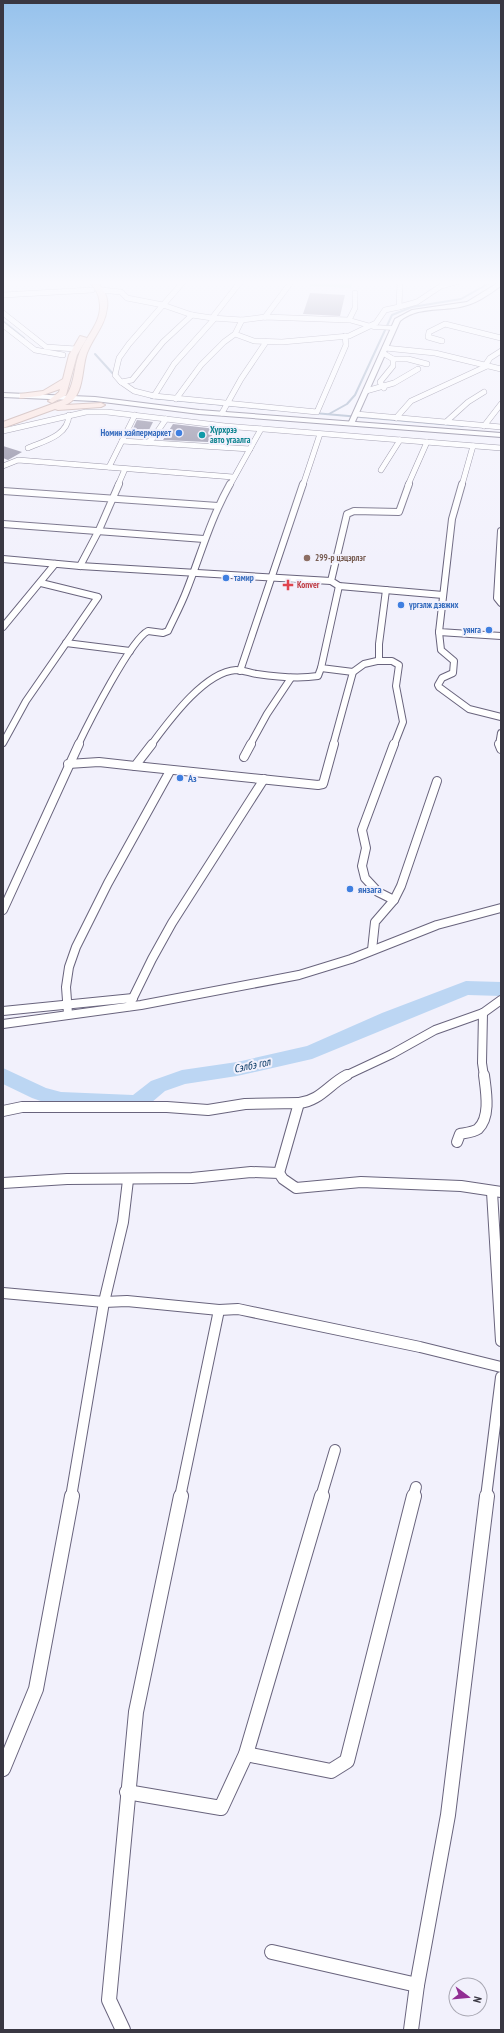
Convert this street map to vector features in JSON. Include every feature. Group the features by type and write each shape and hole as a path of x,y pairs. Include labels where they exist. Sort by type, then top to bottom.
{"main road":[{"path":"3,425 62,399 76,386 78,376"},
{"path":"62,399 68,378"},
{"path":"23,396 40,395 54,390 68,378"},
{"path":"76,386 81,392 98,402 175,417 501,437"},
{"path":"3,394 98,402 225,408 353,418 501,437"},
{"path":"3,398 62,399"},
{"path":"14,399 23,407 22,416"},
{"path":"3,420 58,408 98,402"}],"street":[{"path":"117,376 121,382 134,391 154,396 225,408 317,412 333,376"},
{"path":"121,382 132,380 135,376"},
{"path":"154,396 167,376"},
{"path":"176,399 194,376"},
{"path":"225,408 245,376"},
{"path":"373,376 353,418 396,418 501,427"},
{"path":"384,388 380,382 385,376"},
{"path":"366,391 384,388 399,382 408,376"},
{"path":"396,418 411,401 466,376"},
{"path":"446,422 468,402 484,392"},
{"path":"484,426 501,404"},
{"path":"3,431 86,412 135,415 166,419 175,417"},
{"path":"28,448 63,430 69,423 69,415"},
{"path":"109,467 135,415"},
{"path":"148,442 153,438 166,419"},
{"path":"210,420 261,429 499,448 501,437"},
{"path":"3,910 40,831 68,764 88,723 130,651 147,631 167,632 186,592 192,571 218,506 261,429"},
{"path":"240,670 320,434"},
{"path":"122,440 250,449"},
{"path":"381,470 400,440"},
{"path":"331,581 348,514 354,511 399,512 426,442"},
{"path":"473,446 452,519 439,632 441,650 454,661 453,673 442,678 438,687 469,709 500,715"},
{"path":"3,466 12,461 18,460 233,477"},
{"path":"80,566 92,548 126,469"},
{"path":"3,491 218,506"},
{"path":"3,524 204,539"},
{"path":"501,531 497,598 501,603"},
{"path":"3,559 80,566 192,571 270,578 331,581 339,586 443,595"},
{"path":"3,627 41,583 55,564"},
{"path":"3,743 26,701 98,597 41,583"},
{"path":"135,766 167,724 197,692 222,673 240,670 291,678 318,676 339,586"},
{"path":"379,661 379,644 386,590"},
{"path":"439,632 501,636"},
{"path":"66,643 130,651"},
{"path":"321,668 353,672 365,664 379,661 393,660 399,665 396,686 403,722 362,827 361,834 366,847 362,870 366,880 382,896 394,900"},
{"path":"68,764 99,762 170,771 315,785 323,784 353,672"},
{"path":"244,757 267,714 276,703 291,678"},
{"path":"501,733 499,744 501,749"},
{"path":"68,1014 66,987 69,967 76,947 108,883 170,771"},
{"path":"131,1002 160,944 264,780"},
{"path":"372,950 375,922 394,900 437,781"},
{"path":"3,1024 299,974 334,965 437,925 501,908"},
{"path":"3,1111 22,1107 167,1107 208,1110 245,1104 309,1102 316,1099 340,1079 359,1068 392,1054 435,1030 459,1020 483,1014 501,1000"},
{"path":"3,1011 68,1004 131,1002"},
{"path":"457,1142 460,1134 478,1130 486,1120 486,1092 482,1063 483,1014"},
{"path":"299,1103 279,1173 283,1179 296,1188 361,1182 461,1186 496,1192 501,1341"},
{"path":"3,1183 67,1179 128,1180 192,1178 251,1172 279,1173"},
{"path":"3,1769 36,1689 62,1559 104,1302 123,1222 128,1180"},
{"path":"3,1293 104,1302 127,1301 219,1310 238,1309 420,1347 501,1367"},
{"path":"123,2030 109,2000 127,1792 136,1712 219,1310"},
{"path":"411,2030 417,1984 448,1815 501,1377"},
{"path":"127,1792 222,1808 246,1754 335,1450"},
{"path":"246,1754 332,1770 347,1761 416,1487"},
{"path":"272,1952 417,1984"}],"building":[{"path":"137,420 153,422 145,438 129,437"},
{"path":"173,424 216,429 208,442 163,440"},
{"path":"3,446 22,452 8,460 3,458"}],"waterway":[{"path":"115,376 125,387"},
{"path":"329,414 347,404 355,395 364,376"},
{"path":"151,398 276,410"},
{"path":"314,413 463,426"},
{"name":"Сэлбэ гол","path":"3,1075 39,1093 61,1100 138,1103 158,1086 182,1077 237,1069 312,1052 389,1018 466,988 501,989"}],"place":[{"name":"Номин хайпермаркет","path":"179,433"},
{"name":"Хүрхрээ авто угаалга","path":"202,435"},
{"name":"299-р цэцэрлэг","path":"307,558"},
{"name":"тамир","path":"226,578"},
{"name":"Konver","path":"288,585"},
{"name":"үргэлж дэвжих","path":"401,605"},
{"name":"уянга","path":"489,630"},
{"name":"Аз","path":"180,778"},
{"name":"янзага","path":"350,889"}]}
